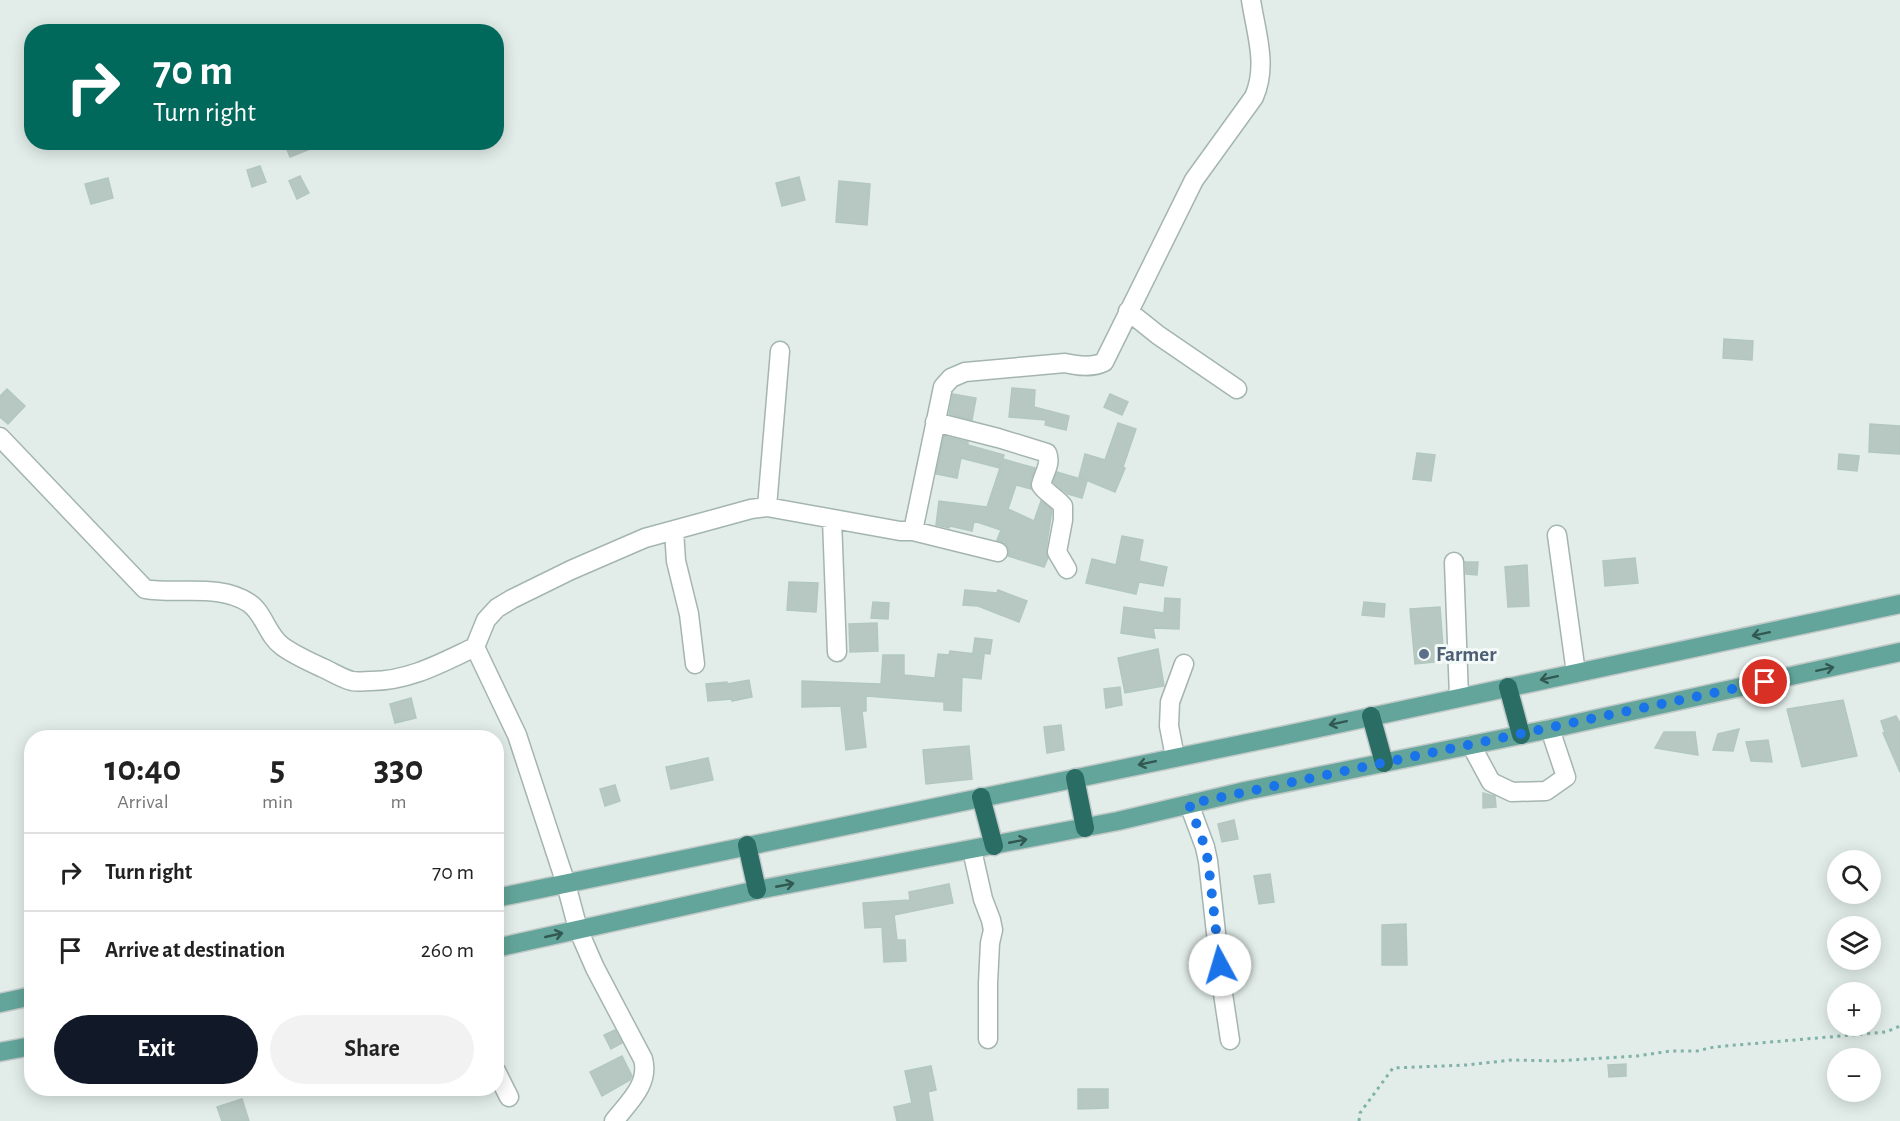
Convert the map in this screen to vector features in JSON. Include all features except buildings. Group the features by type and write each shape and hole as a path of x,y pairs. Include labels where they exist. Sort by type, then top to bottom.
{"highway":[{"path":"1508,687 1521,735"},
{"path":"1371,716 1384,763"},
{"path":"1075,778 1085,828"},
{"path":"981,797 993,846"},
{"path":"747,845 757,890"}],"main road":[{"path":"504,896 1900,604"},
{"path":"504,946 757,890 1085,828 1900,652"},
{"path":"0,1003 24,998"},
{"path":"0,1053 24,1048"}],"street":[{"path":"913,531 943,387 951,378 965,372 1065,363 1082,366 1104,362 1194,180 1257,90 1260,77 1261,44 1251,0"},
{"path":"1128,311 1158,335 1237,389"},
{"path":"767,507 780,351"},
{"path":"935,422 1047,453 1048,467 1041,485 1063,506 1063,520 1057,552 1067,568"},
{"path":"0,437 145,589 163,592 188,590 228,594 250,603 268,632 282,646 352,681 387,681 418,673 475,647 486,621 496,608 581,565 645,538 751,509 767,507 900,531 913,531 998,552"},
{"path":"832,519 837,652"},
{"path":"674,530 676,561 689,614 695,664"},
{"path":"1557,535 1576,673"},
{"path":"1454,562 1460,697"},
{"path":"475,647 517,735 566,884 578,929 595,968 643,1059 644,1077 639,1089 614,1121"},
{"path":"1175,757 1169,726 1170,702 1184,664"},
{"path":"1471,745 1491,782 1512,792 1546,791 1566,777 1550,729"},
{"path":"1189,804 1208,861 1230,1040"},
{"path":"972,850 993,930 988,983 988,1039"},
{"path":"504,1087 509,1097"}],"path":[{"path":"1359,1121 1360,1113 1393,1068 1466,1065 1512,1060 1556,1061 1606,1056 1636,1056 1671,1051 1697,1051 1714,1047 1886,1032 1900,1026"}],"place":[{"name":"Farmer","path":"1424,654"}],"route":[{"path":"1220,965 1208,861 1189,804 1765,682"}]}
